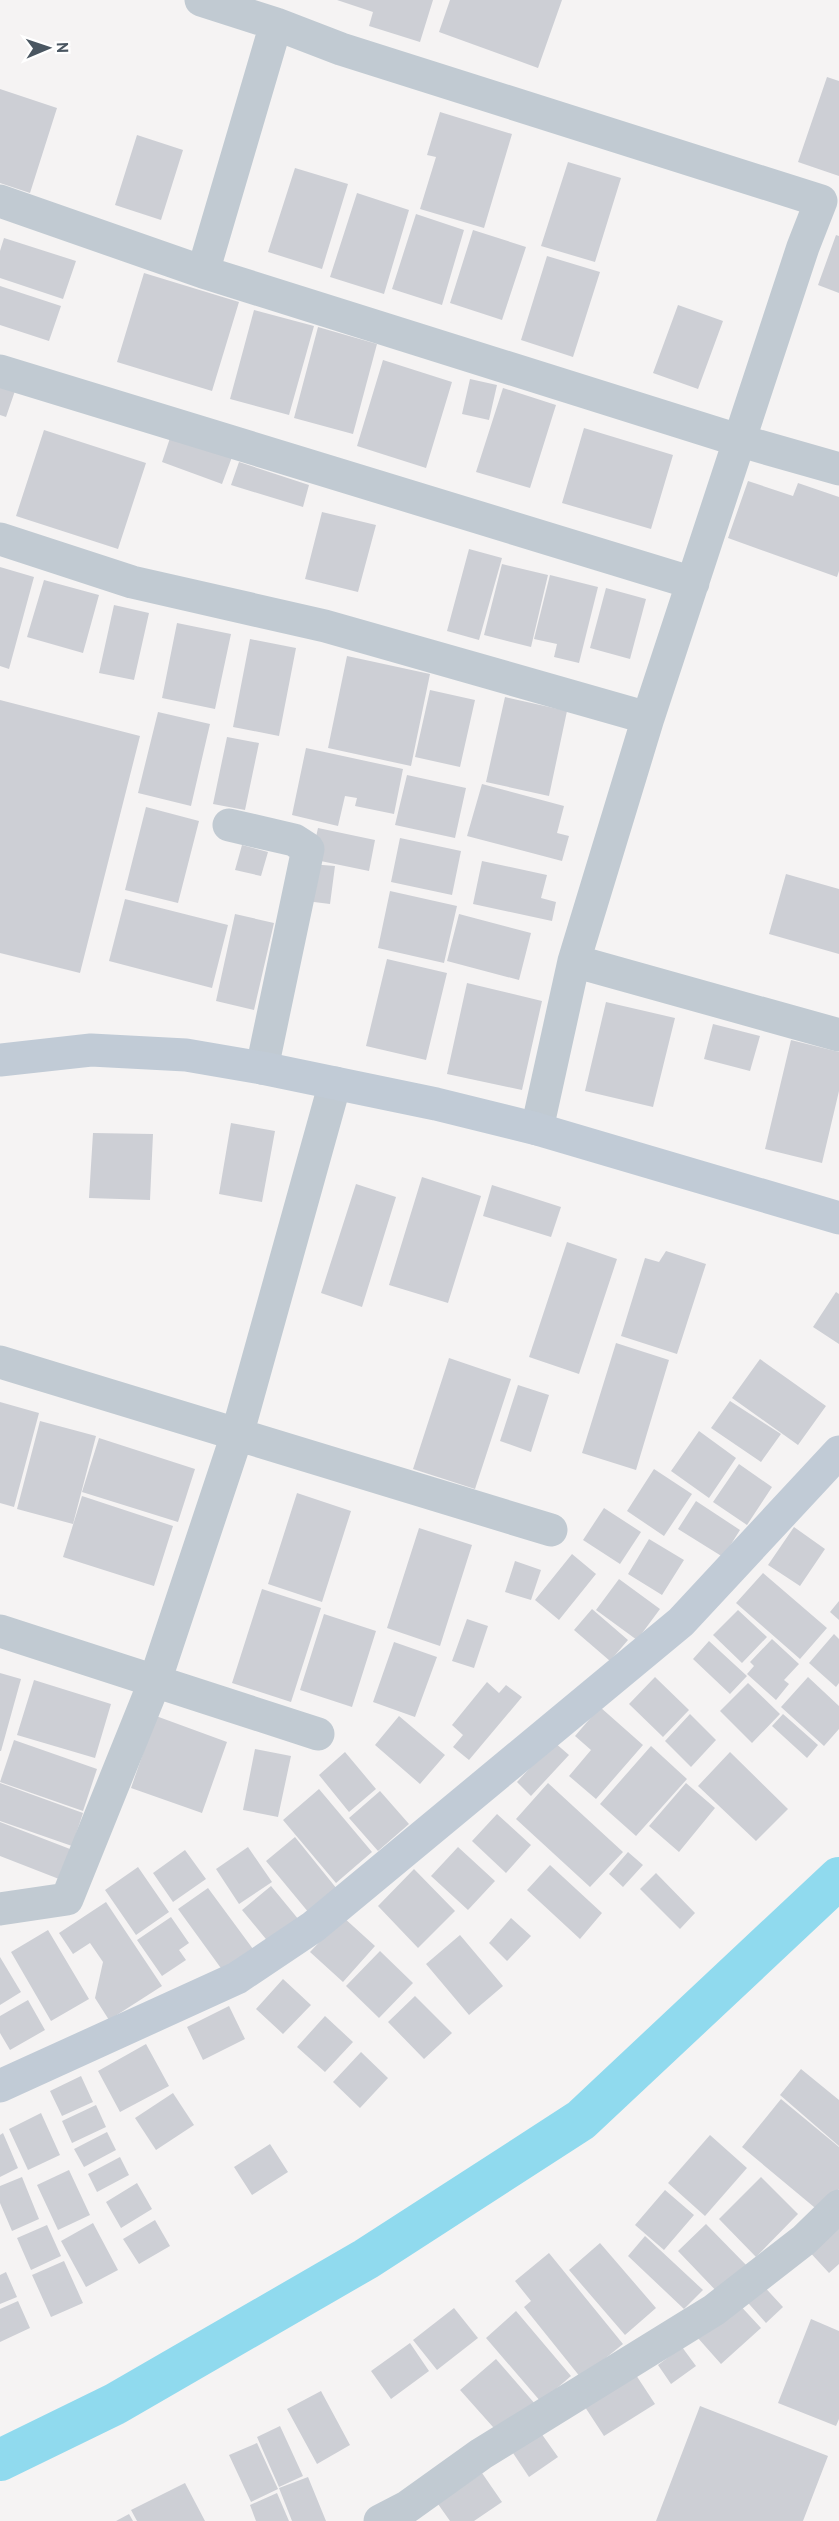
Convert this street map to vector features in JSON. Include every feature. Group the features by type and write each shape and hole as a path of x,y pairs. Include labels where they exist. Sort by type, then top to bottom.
{"street":[{"path":"201,0 276,24 342,49 830,203 803,247 648,718 574,961 537,1129"},
{"path":"203,272 276,24"},
{"path":"0,201 203,272 741,441 839,469"},
{"path":"0,371 693,583"},
{"path":"0,539 132,582 325,626 648,718"},
{"path":"229,825 294,840 308,849 262,1068"},
{"path":"574,961 839,1035"},
{"path":"0,1060 91,1050 186,1055 262,1068 436,1104 537,1129 839,1218"},
{"path":"0,1909 67,1899 154,1681 237,1435 335,1083"},
{"path":"0,1362 551,1530"},
{"path":"0,2086 237,1978 313,1927 681,1622 839,1452"},
{"path":"0,1631 318,1734"},
{"path":"380,2521 407,2507 481,2454 714,2310 804,2240 839,2206"}],"building":[{"path":"337,0 433,0 420,42 369,26 373,12"},
{"path":"450,0 562,0 538,68 439,32"},
{"path":"827,77 839,81 839,176 798,162"},
{"path":"0,89 57,108 30,193 0,183"},
{"path":"440,112 512,134 484,228 420,209 436,157 427,155"},
{"path":"137,135 183,150 161,220 115,205"},
{"path":"568,162 621,178 595,262 541,246"},
{"path":"295,168 348,184 322,269 268,252"},
{"path":"357,193 409,210 384,294 330,277"},
{"path":"416,214 464,230 442,305 392,289"},
{"path":"473,230 526,247 502,320 450,303"},
{"path":"836,235 839,236 839,293 818,285"},
{"path":"4,238 76,261 63,299 0,278 0,251"},
{"path":"547,256 600,272 573,357 521,340"},
{"path":"144,273 239,302 212,391 117,362"},
{"path":"0,286 61,306 49,341 0,325"},
{"path":"678,305 723,321 698,389 653,373"},
{"path":"254,310 314,326 289,415 230,399"},
{"path":"318,327 377,344 353,434 294,418"},
{"path":"383,360 452,382 426,468 357,446"},
{"path":"470,379 497,385 489,420 462,414"},
{"path":"0,382 16,388 6,417 0,415"},
{"path":"503,388 556,405 530,488 476,472"},
{"path":"584,428 673,455 651,529 562,503"},
{"path":"44,430 146,463 118,549 16,516"},
{"path":"171,435 232,457 222,484 162,462"},
{"path":"239,462 309,485 303,507 231,485"},
{"path":"748,481 793,496 798,483 839,497 839,571 837,577 728,538"},
{"path":"322,512 376,525 358,592 305,579"},
{"path":"469,549 502,558 479,640 447,631"},
{"path":"502,564 548,575 531,647 484,635"},
{"path":"0,567 34,577 9,669 0,666"},
{"path":"550,575 598,587 579,663 554,657 557,644 534,639"},
{"path":"44,580 99,595 83,653 27,637"},
{"path":"606,588 646,599 630,659 590,648"},
{"path":"114,605 149,613 134,680 99,673"},
{"path":"177,623 231,634 215,709 162,698"},
{"path":"250,639 296,648 279,736 233,727"},
{"path":"347,656 430,674 411,766 328,748"},
{"path":"430,690 475,700 460,767 415,757"},
{"path":"505,697 567,711 549,796 486,782"},
{"path":"0,700 140,736 80,973 0,953"},
{"path":"158,712 210,724 191,806 138,793"},
{"path":"227,737 259,743 245,810 213,804"},
{"path":"306,748 403,769 394,814 355,806 357,798 345,796 338,826 292,815"},
{"path":"407,775 466,788 455,838 395,825"},
{"path":"482,784 564,806 557,833 569,836 562,861 467,836"},
{"path":"146,807 199,821 178,903 125,890"},
{"path":"318,828 375,840 369,871 311,859"},
{"path":"400,838 461,851 452,895 391,882"},
{"path":"242,845 268,852 261,876 235,870"},
{"path":"482,861 547,875 541,898 556,902 552,921 473,904"},
{"path":"310,864 335,866 330,904 306,901"},
{"path":"786,874 839,889 839,954 769,934"},
{"path":"390,891 457,906 444,963 378,948"},
{"path":"125,899 228,925 212,988 109,961"},
{"path":"235,914 274,923 254,1010 216,1001"},
{"path":"459,914 531,933 519,980 447,961"},
{"path":"387,959 447,973 426,1060 366,1046"},
{"path":"467,983 542,1001 522,1090 447,1074"},
{"path":"606,1002 675,1018 653,1107 585,1091"},
{"path":"713,1024 760,1036 750,1071 704,1059"},
{"path":"791,1040 839,1052 839,1091 822,1163 765,1149"},
{"path":"231,1123 275,1131 262,1202 219,1194"},
{"path":"93,1133 153,1134 150,1200 89,1198"},
{"path":"422,1177 481,1196 448,1303 389,1285"},
{"path":"356,1184 396,1197 362,1307 321,1293"},
{"path":"492,1185 561,1207 551,1237 483,1216"},
{"path":"567,1242 617,1259 579,1374 529,1357"},
{"path":"666,1251 706,1264 677,1354 621,1336 645,1258 659,1262"},
{"path":"836,1292 839,1294 839,1344 813,1327"},
{"path":"616,1343 669,1360 636,1470 582,1453"},
{"path":"449,1358 511,1379 475,1489 413,1469"},
{"path":"760,1359 826,1406 798,1445 732,1398"},
{"path":"518,1385 549,1395 531,1452 500,1441"},
{"path":"730,1401 781,1434 761,1462 711,1428"},
{"path":"0,1402 39,1413 14,1507 0,1503"},
{"path":"40,1421 96,1436 73,1524 17,1509"},
{"path":"699,1431 736,1458 709,1498 671,1471"},
{"path":"99,1438 195,1469 178,1522 82,1492"},
{"path":"739,1464 772,1487 747,1525 713,1502"},
{"path":"654,1469 692,1494 664,1536 627,1511"},
{"path":"297,1493 351,1511 322,1602 268,1584"},
{"path":"82,1496 173,1526 154,1586 63,1557"},
{"path":"696,1501 740,1530 723,1557 678,1529"},
{"path":"604,1508 641,1532 620,1564 583,1540"},
{"path":"794,1527 825,1549 800,1586 768,1565"},
{"path":"419,1528 472,1545 440,1646 387,1628"},
{"path":"649,1539 684,1560 662,1595 628,1574"},
{"path":"572,1554 596,1574 559,1620 535,1600"},
{"path":"515,1561 541,1570 531,1600 505,1592"},
{"path":"763,1573 827,1628 800,1659 736,1603"},
{"path":"619,1579 660,1609 637,1640 596,1610"},
{"path":"262,1589 321,1608 291,1702 232,1683"},
{"path":"839,1601 839,1620 830,1612"},
{"path":"592,1609 628,1640 610,1661 574,1630"},
{"path":"738,1610 767,1637 742,1663 713,1635"},
{"path":"324,1614 376,1631 352,1707 300,1690"},
{"path":"467,1619 488,1626 474,1668 452,1661"},
{"path":"834,1634 839,1639 839,1683 836,1687 809,1663"},
{"path":"772,1639 799,1664 784,1680 789,1684 776,1700 747,1674 754,1666 750,1662"},
{"path":"709,1641 747,1676 730,1694 693,1659"},
{"path":"394,1642 437,1657 415,1717 373,1702"},
{"path":"0,1673 21,1679 1,1751 0,1751"},
{"path":"655,1677 689,1710 663,1737 629,1704"},
{"path":"808,1677 839,1706 839,1729 824,1746 781,1707"},
{"path":"34,1680 111,1704 95,1758 17,1735"},
{"path":"487,1682 499,1693 506,1685 522,1697 469,1760 453,1747 463,1735 452,1725"},
{"path":"748,1683 780,1714 752,1743 720,1711"},
{"path":"600,1707 643,1745 596,1799 569,1776 591,1750 575,1736"},
{"path":"690,1714 716,1740 691,1767 665,1741"},
{"path":"783,1714 818,1745 807,1758 772,1726"},
{"path":"156,1716 227,1742 202,1813 131,1788"},
{"path":"399,1716 445,1755 420,1784 375,1745"},
{"path":"14,1740 97,1769 83,1811 0,1782"},
{"path":"554,1742 569,1755 531,1796 517,1782"},
{"path":"651,1746 687,1779 636,1836 600,1804"},
{"path":"255,1749 291,1756 278,1817 243,1810"},
{"path":"345,1752 376,1789 349,1812 319,1775"},
{"path":"730,1752 788,1809 756,1841 698,1786"},
{"path":"0,1783 83,1813 72,1846 0,1821"},
{"path":"548,1783 623,1852 590,1887 516,1819"},
{"path":"686,1783 715,1808 679,1852 649,1826"},
{"path":"319,1789 372,1852 336,1883 283,1820"},
{"path":"380,1791 409,1824 378,1851 349,1818"},
{"path":"497,1814 531,1845 506,1873 472,1841"},
{"path":"0,1822 70,1849 59,1879 0,1856"},
{"path":"295,1837 337,1889 309,1913 266,1861"},
{"path":"248,1847 272,1882 239,1904 216,1869"},
{"path":"458,1847 495,1881 468,1910 431,1876"},
{"path":"185,1850 206,1879 173,1902 153,1873"},
{"path":"628,1852 643,1865 623,1887 609,1874"},
{"path":"550,1865 602,1913 580,1939 527,1890"},
{"path":"138,1867 169,1912 136,1935 105,1890"},
{"path":"414,1869 455,1911 418,1948 378,1906"},
{"path":"656,1873 695,1913 680,1929 640,1889"},
{"path":"271,1886 299,1920 270,1944 242,1910"},
{"path":"208,1888 253,1949 223,1971 178,1909"},
{"path":"106,1902 162,1986 109,2020 95,1998 103,1962 90,1943 73,1954 59,1933"},
{"path":"171,1917 189,1943 179,1950 186,1960 162,1976 137,1940"},
{"path":"343,1917 375,1946 343,1982 310,1952"},
{"path":"511,1918 531,1936 507,1961 489,1943"},
{"path":"48,1930 89,1999 51,2021 11,1952"},
{"path":"460,1935 503,1986 469,2015 426,1964"},
{"path":"380,1951 413,1983 379,2018 346,1986"},
{"path":"0,1957 21,1992 0,2005"},
{"path":"283,1979 311,2005 283,2034 256,2009"},
{"path":"415,1996 452,2033 424,2059 388,2022"},
{"path":"28,2000 45,2030 10,2050 0,2033 0,2016"},
{"path":"229,2006 245,2039 203,2060 187,2027"},
{"path":"325,2016 353,2042 325,2072 297,2047"},
{"path":"146,2044 169,2086 120,2112 98,2071"},
{"path":"361,2052 388,2078 360,2108 333,2082"},
{"path":"801,2069 839,2100 839,2146 780,2095"},
{"path":"81,2076 93,2102 62,2116 50,2091"},
{"path":"173,2093 194,2125 156,2150 135,2118"},
{"path":"781,2099 839,2147 839,2189 820,2212 742,2147"},
{"path":"96,2105 106,2127 72,2143 62,2121"},
{"path":"41,2113 60,2155 28,2170 9,2129"},
{"path":"107,2132 116,2150 84,2167 74,2149"},
{"path":"3,2133 18,2168 0,2177 0,2135"},
{"path":"710,2135 747,2168 705,2216 668,2183"},
{"path":"270,2144 288,2172 252,2195 234,2167"},
{"path":"120,2157 129,2175 97,2192 88,2174"},
{"path":"69,2170 90,2215 58,2230 37,2185"},
{"path":"22,2177 39,2219 12,2231 0,2203 0,2186"},
{"path":"761,2177 798,2214 756,2257 719,2219"},
{"path":"137,2183 152,2209 121,2228 106,2202"},
{"path":"665,2190 694,2215 664,2250 635,2225"},
{"path":"155,2220 170,2246 139,2264 123,2239"},
{"path":"839,2222 839,2264 829,2273 806,2248"},
{"path":"93,2223 118,2270 86,2287 61,2241"},
{"path":"706,2224 750,2269 722,2297 678,2251"},
{"path":"47,2225 61,2256 31,2270 17,2238"},
{"path":"645,2236 703,2290 684,2309 628,2256"},
{"path":"600,2243 656,2308 625,2335 569,2270"},
{"path":"549,2253 623,2344 581,2378 524,2307 531,2301 515,2281"},
{"path":"64,2261 83,2303 51,2317 32,2275"},
{"path":"6,2272 17,2297 0,2304 0,2275"},
{"path":"759,2281 783,2307 766,2323 742,2296"},
{"path":"18,2301 30,2328 0,2342 0,2309"},
{"path":"736,2301 761,2328 721,2364 697,2337"},
{"path":"454,2308 478,2338 437,2370 413,2340"},
{"path":"516,2311 571,2376 541,2402 486,2338"},
{"path":"811,2319 839,2331 839,2419 836,2426 778,2403"},
{"path":"410,2343 429,2371 391,2399 371,2371"},
{"path":"682,2347 696,2366 671,2384 658,2365"},
{"path":"496,2359 536,2405 501,2436 460,2390"},
{"path":"636,2375 655,2404 604,2436 585,2407"},
{"path":"321,2391 350,2445 317,2464 287,2409"},
{"path":"700,2406 828,2456 803,2521 656,2521"},
{"path":"280,2426 303,2476 279,2487 257,2437"},
{"path":"541,2433 558,2457 529,2477 513,2453"},
{"path":"257,2443 278,2489 251,2502 229,2455"},
{"path":"482,2473 502,2502 474,2521 450,2521 438,2504"},
{"path":"308,2477 326,2521 292,2521 279,2488"},
{"path":"185,2483 205,2521 137,2521 131,2510"},
{"path":"277,2493 289,2521 256,2521 250,2505"},
{"path":"129,2514 133,2521 116,2521"}],"waterway":[{"path":"0,2460 115,2404 366,2259 581,2120 839,1878"}]}
